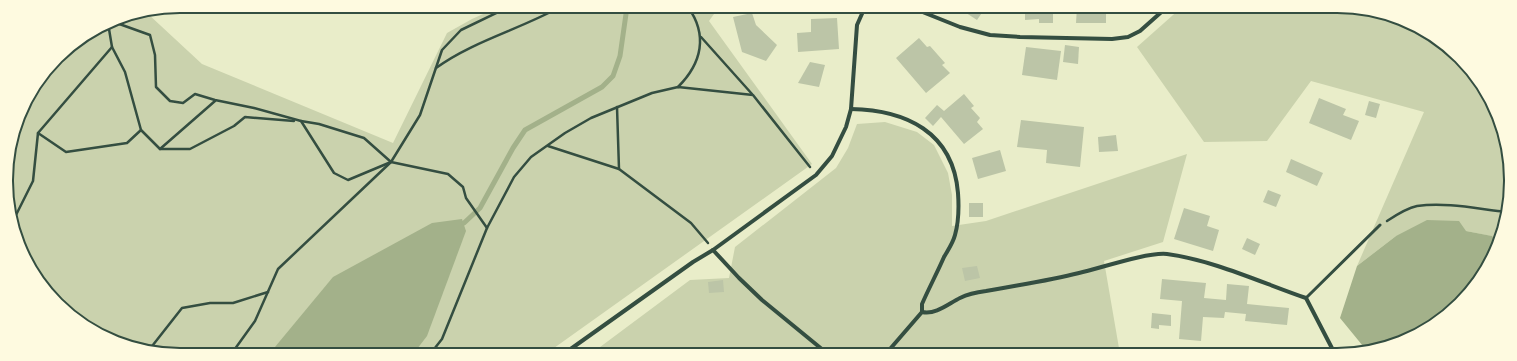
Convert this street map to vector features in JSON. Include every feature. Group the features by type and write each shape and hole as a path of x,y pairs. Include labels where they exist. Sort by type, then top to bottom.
{"street":[{"path":"573,348 693,262 713,250 816,175 832,156 846,127 851,109 857,24 862,13"},
{"path":"925,13 960,27 990,35 1098,39 1128,37 1140,31 1160,13"},
{"path":"851,109 869,109 906,119 926,129 946,150 954,169 957,187 959,208 955,236 922,304 922,312 890,348"},
{"path":"713,250 762,300 821,348"},
{"path":"922,312 926,314 934,312 961,298 977,292 1046,281 1144,256 1166,254 1205,262 1306,298 1332,348"}],"lane":[{"path":"1306,298 1380,226"}],"path":[{"path":"236,348 255,321 278,269 391,162 420,115 442,50 461,30 496,13"},
{"path":"436,68 452,56 550,13"},
{"path":"678,87 686,78 700,50 700,28 692,13"},
{"path":"120,24 150,35 155,56 156,87 170,101 183,103 195,94 302,121 334,172 348,180 391,162"},
{"path":"109,29 112,47 125,72 142,130 160,149 190,149 234,126 245,117 302,121 320,124 364,138 391,162 448,174 463,187 466,198 487,228"},
{"path":"701,36 752,95 816,175"},
{"path":"17,215 33,182 38,133 112,47"},
{"path":"435,348 442,339 487,228 514,177 531,156 585,121 652,93 678,87 752,95"},
{"path":"160,149 215,100"},
{"path":"617,107 619,169"},
{"path":"38,133 66,152 127,143 142,130"},
{"path":"547,146 619,169 692,223 713,250"},
{"path":"1380,226 1398,214 1416,206 1447,205 1501,211"},
{"path":"152,346 182,308 210,303 233,303 268,292"}],"shaded area":[{"path":"485,13 715,13 709,21 812,164 554,348 159,347 116,335 87,320 62,299 41,274 30,255 16,213 13,191 14,159 22,127 35,97 55,70 62,62 87,41 106,30 150,16 202,64 393,143 447,33"},
{"path":"1175,13 1347,13 1369,16 1411,30 1430,41 1455,62 1476,87 1491,116 1501,148 1504,170 1503,202 1493,239 1491,236 1466,231 1396,236 1357,266 1424,112 1311,81 1267,141 1204,142 1137,47"},
{"path":"885,122 917,132 934,145 948,173 952,195 952,226 986,221 1187,154 1163,242 1104,261 1119,348 599,348 690,280 729,278 735,247 836,168 848,148 857,124"},
{"path":"462,219 466,231 427,336 418,348 274,348 333,277 432,223"},
{"path":"1427,220 1459,221 1466,231 1492,236 1494,238 1487,255 1476,274 1455,299 1447,306 1430,320 1411,331 1390,339 1363,346 1340,318 1357,266 1396,236"}],"building":[{"path":"752,13 756,25 777,45 766,61 742,52 733,17"},
{"path":"966,13 982,13 977,20"},
{"path":"1025,13 1053,13 1053,23 1039,23 1039,19 1025,20"},
{"path":"1077,13 1106,13 1106,23 1076,23"},
{"path":"837,18 839,49 798,52 797,33 811,32 811,19"},
{"path":"919,38 927,47 930,46 945,63 942,65 950,73 926,93 896,58"},
{"path":"1065,45 1079,47 1078,64 1063,62"},
{"path":"1026,47 1061,51 1057,80 1022,75"},
{"path":"810,62 825,65 819,87 798,83"},
{"path":"964,94 974,106 971,108 980,118 977,122 983,129 964,144 941,117 933,126 925,118 937,105 944,111"},
{"path":"1319,98 1346,109 1343,115 1359,121 1351,140 1309,123"},
{"path":"1369,101 1380,104 1376,118 1365,115"},
{"path":"1021,120 1084,127 1080,167 1046,163 1047,150 1017,147"},
{"path":"1116,135 1118,151 1099,152 1098,137"},
{"path":"1000,150 1006,171 978,179 972,158"},
{"path":"1291,159 1323,173 1317,186 1286,172"},
{"path":"1268,190 1281,195 1276,207 1263,202"},
{"path":"969,203 983,203 983,217 969,217"},
{"path":"1184,208 1210,216 1207,226 1219,230 1213,251 1174,239"},
{"path":"1247,238 1260,244 1255,255 1242,249"},
{"path":"977,266 980,278 965,281 962,268"},
{"path":"1162,279 1206,283 1204,298 1226,300 1227,284 1249,286 1247,304 1289,308 1287,325 1245,321 1246,314 1225,312 1224,318 1203,317 1201,341 1179,339 1182,301 1160,299"},
{"path":"723,280 724,292 709,293 708,282"},
{"path":"1152,313 1171,315 1171,326 1159,325 1159,329 1151,328"}],"waterway":[{"path":"464,223 480,208 513,148 525,130 602,87 613,76 620,56 626,13"}]}
